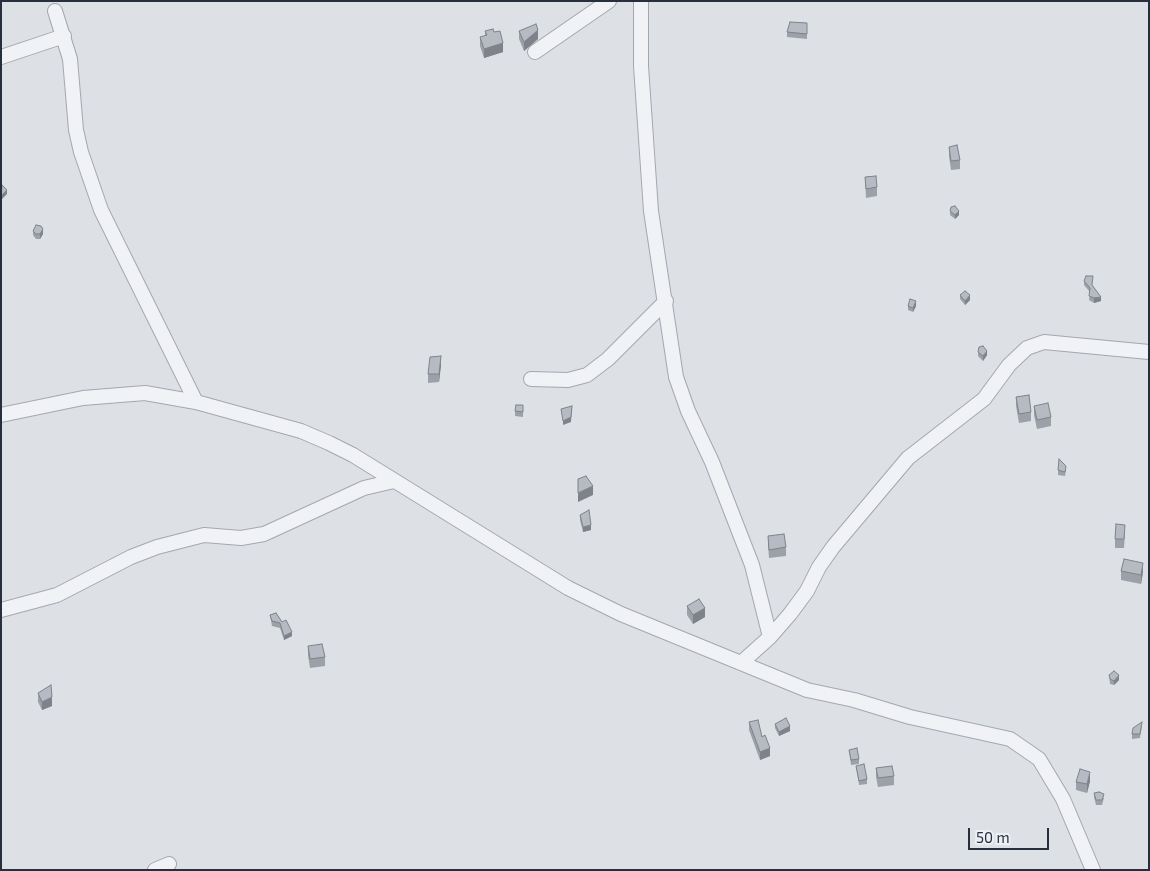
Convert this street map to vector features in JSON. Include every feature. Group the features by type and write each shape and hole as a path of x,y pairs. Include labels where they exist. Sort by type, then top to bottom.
{"street":[{"path":"535,52 608,1"},
{"path":"641,1 641,66 651,211 675,368 681,395 712,462 752,565 770,637"},
{"path":"55,11 64,36 74,82 76,130 81,152 101,210 196,402"},
{"path":"1,57 64,36"},
{"path":"531,379 568,380 587,375 608,359 666,301"},
{"path":"741,663 770,637 807,591 819,566 833,547 908,458 984,399 1009,365 1026,348 1044,342 1149,352"},
{"path":"1,414 54,403 110,395 145,393 196,402 301,431 354,455 394,482 568,588 621,614 807,690 854,700 910,717 1000,736 1022,745 1039,759 1063,798 1093,870"},
{"path":"1,610 57,596 130,557 157,547 204,535 241,538 264,534 364,488 394,482"},
{"path":"155,870 169,864"}],"building":[{"path":"790,22 807,23 807,34 787,32"},
{"path":"536,24 538,30 524,42 519,31"},
{"path":"493,29 494,32 500,31 503,43 484,49 480,37 487,35 485,31"},
{"path":"957,145 960,160 951,161 949,147"},
{"path":"876,176 877,187 866,189 865,177"},
{"path":"2,185 7,190 2,195 1,194"},
{"path":"955,206 959,211 955,215 950,211 951,207"},
{"path":"36,225 41,226 43,229 40,234 36,234 33,231"},
{"path":"1086,276 1093,276 1092,285 1101,297 1094,298 1089,296 1090,288 1084,281"},
{"path":"965,291 970,295 965,301 960,295"},
{"path":"910,299 916,301 913,308 908,306"},
{"path":"983,346 987,351 983,356 978,352 979,347"},
{"path":"441,356 439,374 428,374 430,357"},
{"path":"1029,395 1031,412 1019,414 1016,397"},
{"path":"1048,403 1051,417 1037,420 1034,406"},
{"path":"516,405 523,405 523,412 515,411"},
{"path":"572,406 571,417 563,421 561,409"},
{"path":"1059,459 1066,466 1065,472 1058,470"},
{"path":"586,476 593,486 578,493 578,479"},
{"path":"589,510 591,525 583,527 580,515"},
{"path":"1116,524 1125,525 1124,539 1115,539"},
{"path":"784,534 786,547 769,550 768,536"},
{"path":"1124,559 1143,563 1141,575 1121,571"},
{"path":"699,599 705,608 693,615 687,606"},
{"path":"276,613 282,622 286,620 292,632 284,636 280,623 272,621 270,615"},
{"path":"322,644 325,657 310,659 308,646"},
{"path":"1114,671 1119,675 1114,681 1110,679 1109,675"},
{"path":"51,685 52,697 42,702 38,693"},
{"path":"786,718 790,726 779,732 775,724"},
{"path":"758,720 762,737 765,735 770,748 760,752 749,722"},
{"path":"1142,722 1140,734 1132,734 1133,728"},
{"path":"857,748 859,759 851,760 849,750"},
{"path":"864,764 867,779 859,781 856,766"},
{"path":"892,766 894,776 878,778 876,768"},
{"path":"1080,769 1090,772 1087,784 1076,782"},
{"path":"1094,793 1104,794 1102,800 1096,800"}]}
